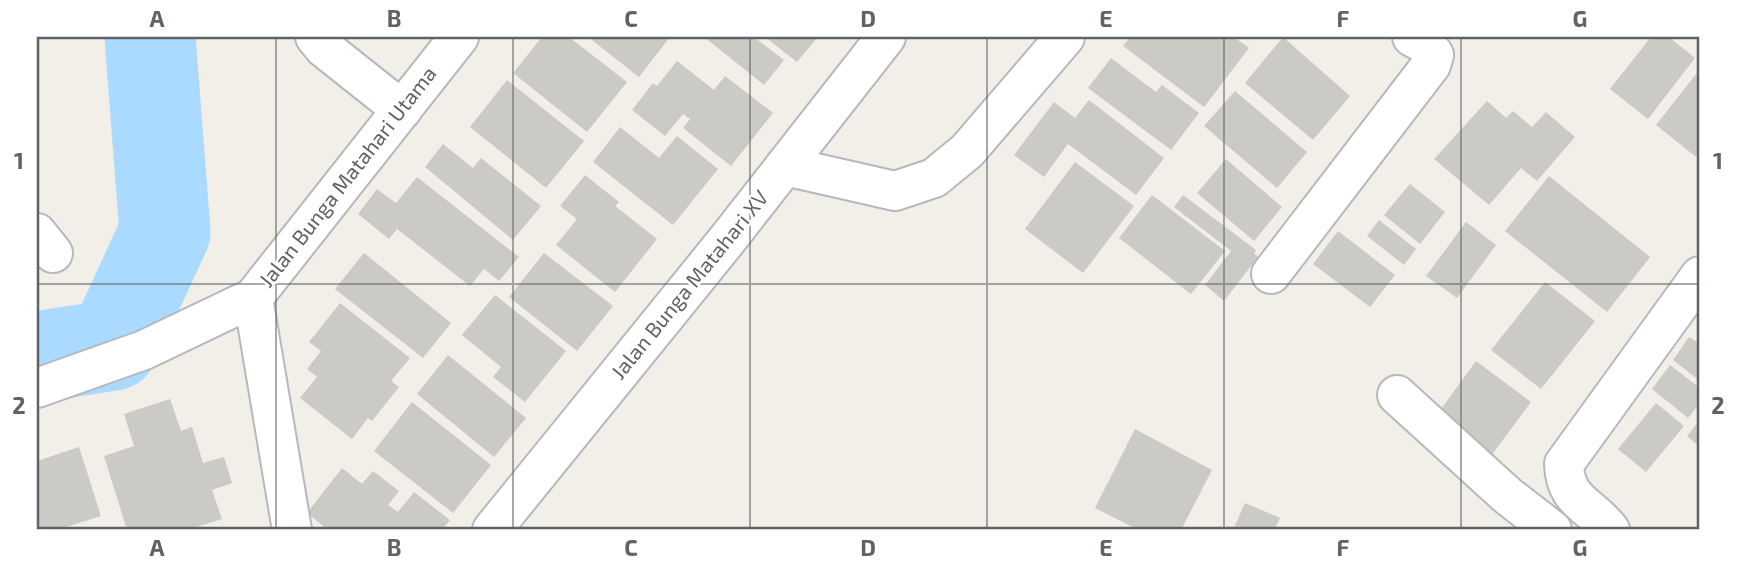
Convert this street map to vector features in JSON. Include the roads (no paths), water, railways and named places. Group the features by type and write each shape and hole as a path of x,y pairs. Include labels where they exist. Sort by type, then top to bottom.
{"street":[{"path":"315,37 324,48 402,110"},
{"name":"Jalan Bunga Matahari Utama","path":"37,388 144,350 253,298 459,37"},
{"name":"Jalan Bunga Matahari XV","path":"492,530 886,37"},
{"path":"785,166 895,191 934,178 967,151 1065,37"},
{"path":"1272,274 1431,65 1434,55 1427,45 1412,37"},
{"path":"1596,526 1564,483 1564,464 1700,276"},
{"path":"253,298 292,530"},
{"path":"1396,395 1508,496 1552,530"}],"waterway":[{"path":"37,357 113,345 165,232 150,37"}]}
